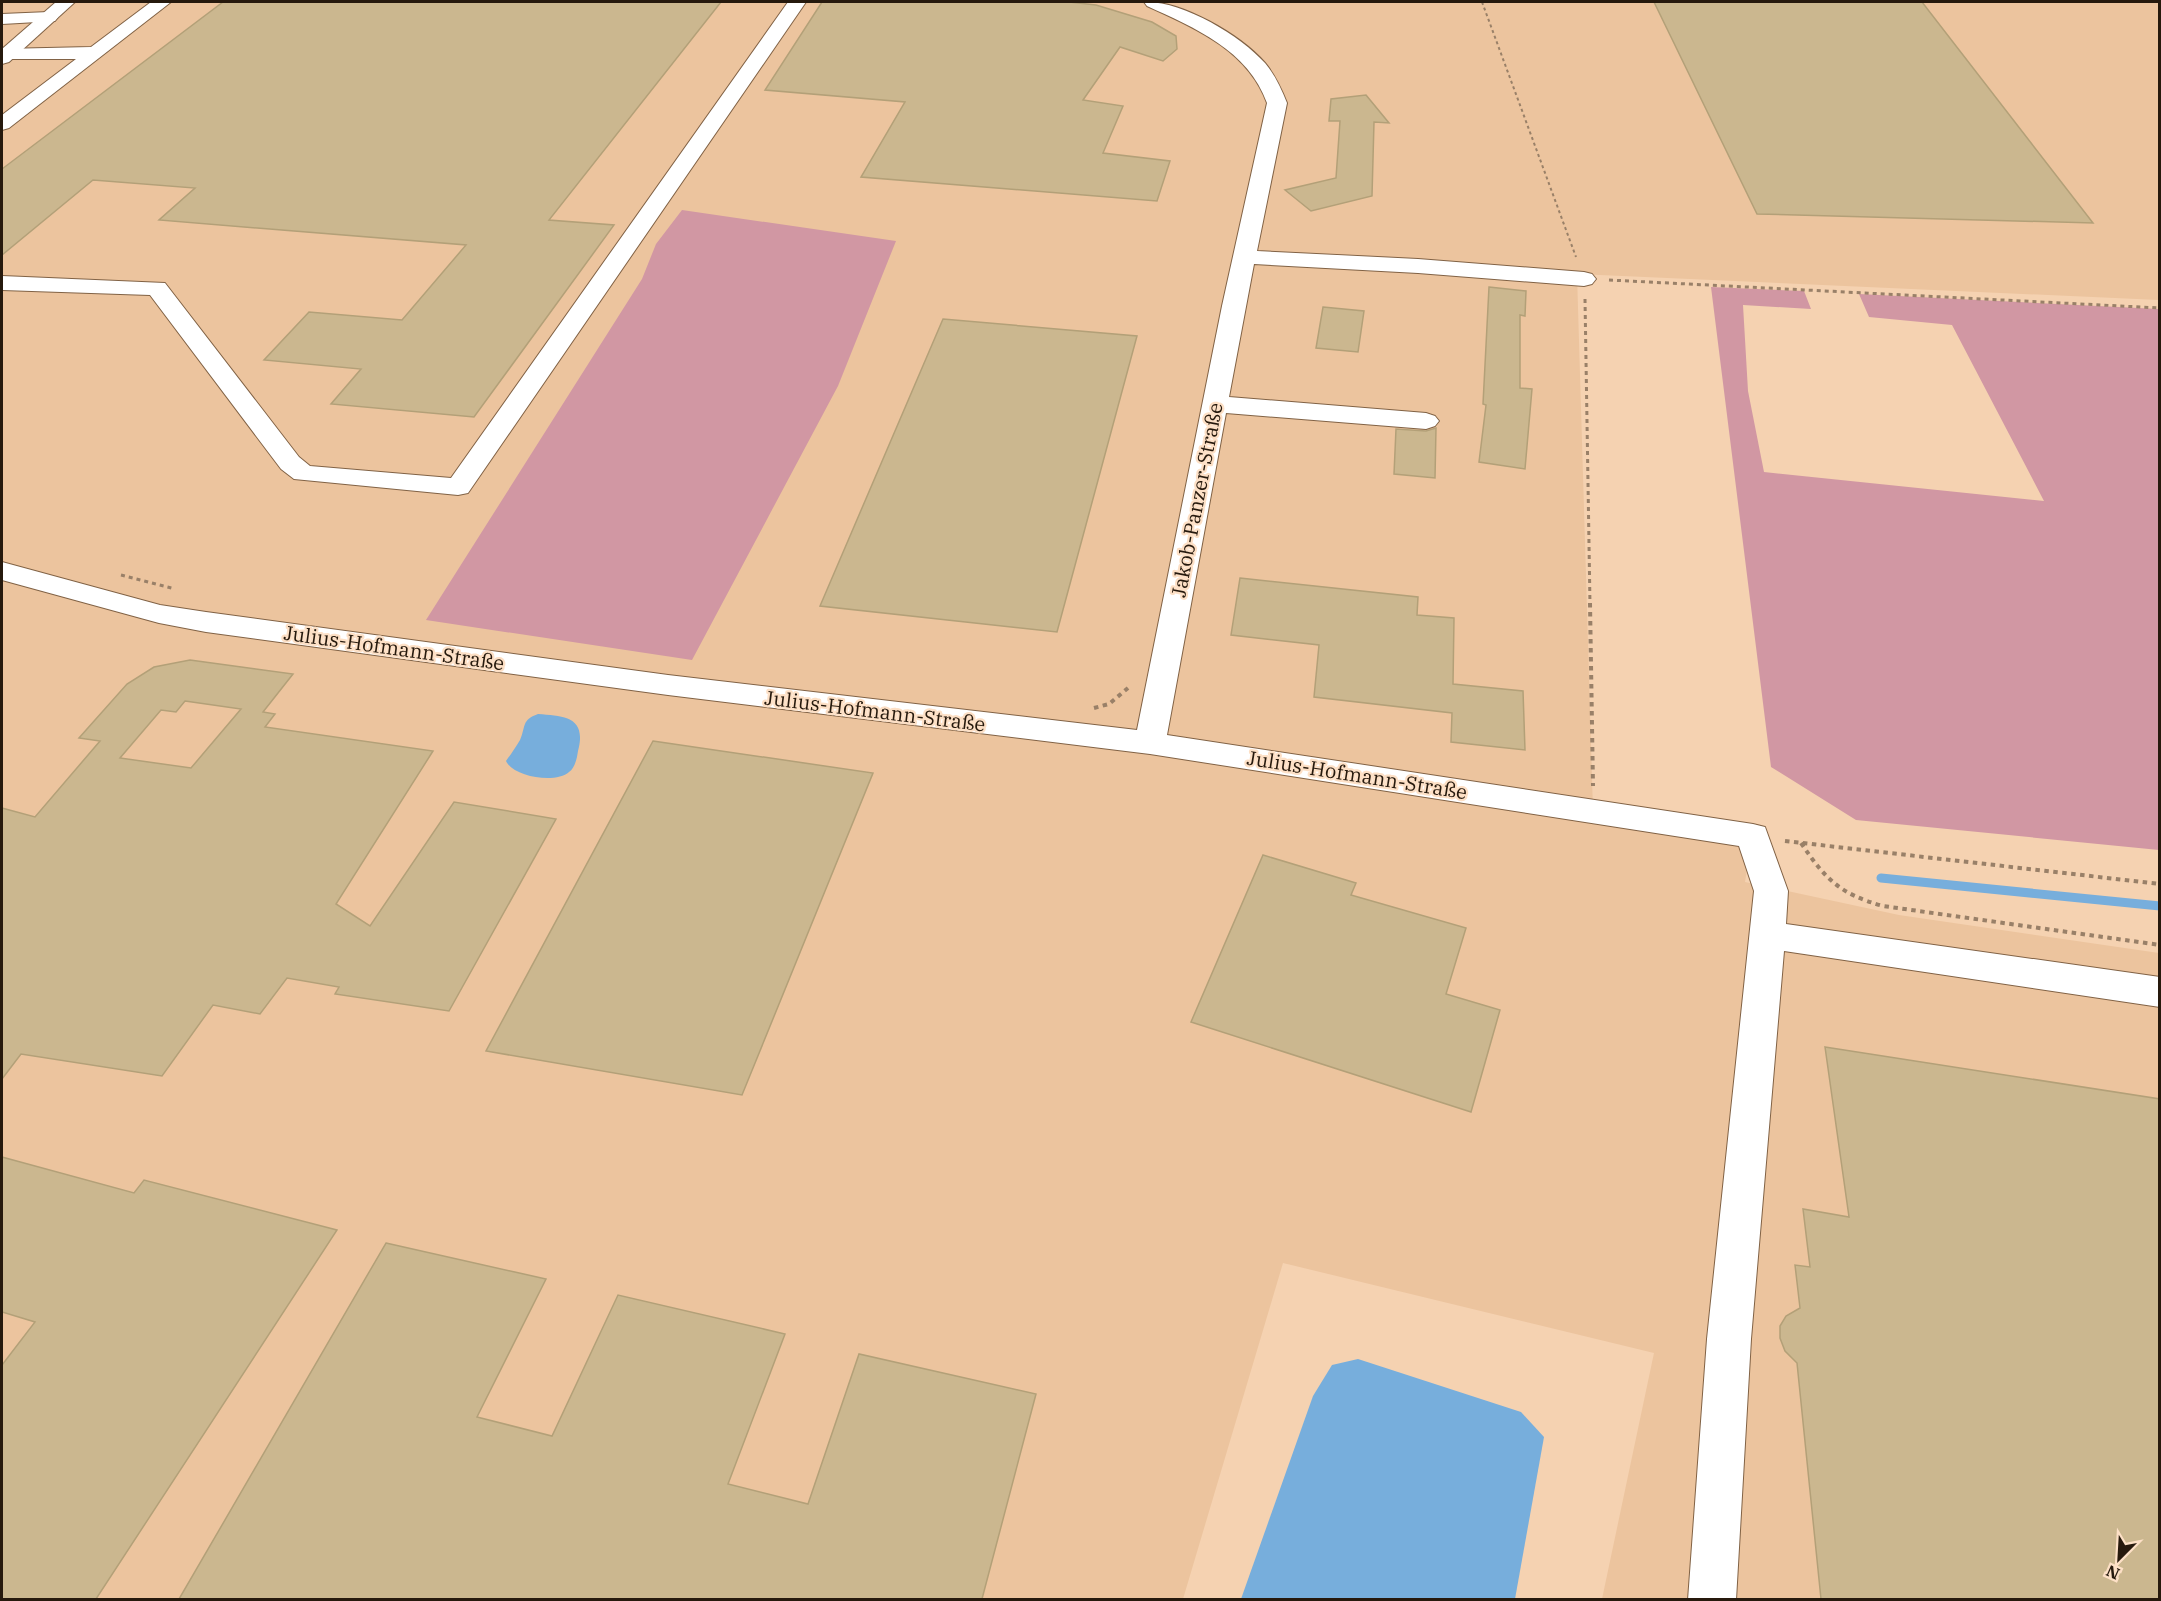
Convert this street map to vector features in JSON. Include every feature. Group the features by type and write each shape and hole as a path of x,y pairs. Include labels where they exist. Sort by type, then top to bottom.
{"street":[{"path":"4,56 66,2"},
{"path":"2,124 162,2"},
{"path":"2,283 157,288 290,464 303,473 458,487 797,2"},
{"name":"Jakob-Panzer-Straße","path":"1150,743 1244,257 1276,112 1274,92 1253,62 1232,44 1190,19 1153,2"},
{"path":"2,19 49,17"},
{"path":"4,56 98,53"},
{"path":"1244,257 1418,266 1584,279"},
{"path":"1215,404 1426,421"},
{"name":"Julius-Hofmann-Straße","path":"2,571 159,614 206,622 668,685 1150,743 1753,836"},
{"path":"1712,1599 1730,1339 1771,891 1753,836"},
{"path":"1768,935 2160,992"}],"path":[{"path":"1482,2 1584,279 1593,811"},
{"path":"1584,279 2160,308"},
{"path":"115,574 178,590"},
{"path":"1090,710 1109,704 1131,685"},
{"path":"1753,836 2160,884"},
{"path":"1800,843 1823,878 1849,897 1883,906 2160,945"}],"shaded area":[{"path":"2,2 2159,2 2159,300 1577,274 1593,811 1752,837 1745,882 1899,915 2159,953 2159,1599 1602,1599 1654,1353 1283,1263 1183,1599 2,1600"},
{"path":"682,210 896,241 838,386 692,660 426,620 642,279 656,244"},
{"path":"1711,287 1804,291 1811,309 1743,305 1748,391 1764,472 2044,501 1952,325 1869,317 1859,294 2159,309 2159,850 1856,820 1771,767"}],"water":[{"path":"538,714 572,720 579,731 580,740 575,763 571,770 563,776 545,778 526,775 510,767 506,761 520,740 526,721"},
{"path":"1358,1359 1521,1412 1544,1437 1515,1599 1241,1599 1313,1396 1332,1365"}],"building":[{"path":"223,2 721,2 549,220 614,225 474,417 331,404 361,369 264,360 309,312 402,320 466,245 159,220 195,188 93,180 2,255 2,169"},
{"path":"822,2 1069,2 1096,5 1152,22 1176,36 1177,49 1163,61 1120,47 1083,100 1123,106 1103,153 1170,161 1157,201 861,177 905,102 765,90"},
{"path":"1654,2 1922,2 2093,223 1757,214"},
{"path":"1366,95 1389,123 1374,122 1372,196 1311,211 1285,190 1336,178 1340,121 1329,121 1331,99"},
{"path":"1489,287 1526,291 1525,316 1520,315 1520,388 1532,389 1525,469 1479,462 1486,405 1483,404"},
{"path":"1323,307 1364,311 1358,352 1316,348"},
{"path":"943,319 1137,336 1057,632 820,606"},
{"path":"1436,428 1435,478 1394,474 1396,429 1426,431"},
{"path":"1240,578 1418,597 1417,615 1454,618 1453,684 1523,691 1525,750 1451,742 1452,713 1314,697 1319,645 1231,635"},
{"path":"190,660 293,674 263,712 275,714 265,727 433,751 336,904 370,926 454,802 556,819 449,1011 335,994 339,987 287,978 260,1014 213,1005 162,1076 21,1054 2,1079 2,808 35,817 100,741 79,738 127,684 154,667","holes":["185,701 241,709 191,768 120,758 161,710 176,712"]},
{"path":"653,741 873,773 742,1095 486,1051"},
{"path":"1263,855 1356,883 1351,895 1466,928 1446,994 1500,1010 1471,1112 1191,1022"},
{"path":"1825,1047 2160,1099 2160,1599 1821,1599 1797,1363 1785,1351 1780,1338 1780,1326 1786,1316 1800,1308 1795,1265 1810,1267 1803,1209 1849,1217"},
{"path":"2,1157 134,1193 144,1180 337,1230 96,1599 2,1599 2,1365 35,1322 2,1312"},
{"path":"386,1243 546,1279 477,1417 552,1436 618,1295 785,1334 728,1484 808,1504 859,1354 1036,1394 982,1599 179,1599"}],"waterway":[{"path":"1881,878 2160,906"}]}
